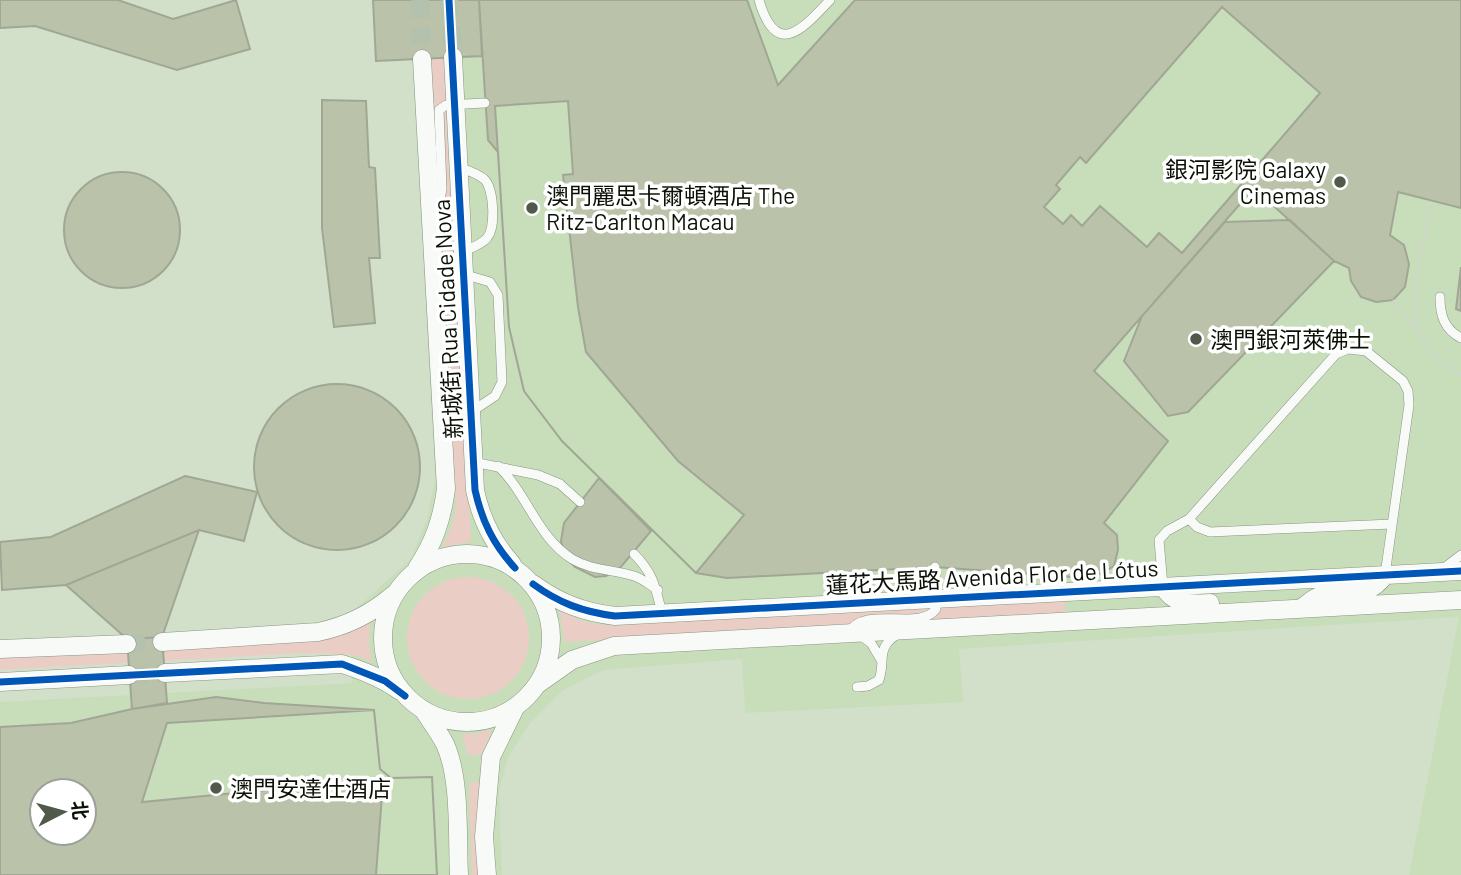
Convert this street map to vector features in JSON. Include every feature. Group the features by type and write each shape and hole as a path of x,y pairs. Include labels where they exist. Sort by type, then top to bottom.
{"street":[{"name":"新城街 Rua Cidade Nova","path":"453,57 475,490 484,522 500,551 515,568"},
{"name":"新城街 Rua Cidade Nova","path":"415,571 428,553 437,533 446,489 422,59"},
{"path":"162,642 318,632 340,627 379,607 397,592 415,571 442,556 472,553 487,555 515,568 533,584 546,607 552,633 549,660 538,684"},
{"name":"蓮花大馬路 Avenida Flor de Lótus","path":"533,584 561,602 593,613 615,616 1461,571"},
{"path":"1163,586 1167,594 1181,603 1259,601 1288,610 1323,595 1362,592 1374,588 1385,575"},
{"path":"397,592 388,608 383,626 383,645 394,681 405,695"},
{"path":"165,673 342,664 386,681 436,717 465,723 495,719 508,712 538,684 572,660 614,646 1461,600"},
{"path":"0,649 127,644"},
{"path":"0,682 129,675"},
{"path":"487,875 484,837 491,757 517,705"},
{"path":"423,710 436,728 451,762 459,875"},
{"path":"465,875 478,866 480,844 484,837"}],"lane":[{"path":"759,0 764,18 775,31 787,35 799,32 830,0"},
{"path":"432,236 442,190 438,113 443,106 485,103"},
{"path":"458,167 476,174 488,184 491,191 493,226 486,240 462,252"},
{"path":"463,274 490,282 498,295 502,382 495,396 471,412"},
{"path":"1440,296 1443,320 1450,331 1461,338"},
{"path":"1163,586 1159,540 1167,531 1189,520 1336,354 1348,349 1366,351 1403,380 1408,391 1409,405 1385,575"},
{"path":"473,462 538,475 560,484 580,502"},
{"path":"498,466 510,477 537,522 555,545 571,558 593,569 635,576 658,590"},
{"path":"1189,520 1197,527 1210,532 1392,524"},
{"path":"634,554 651,575 658,590 662,613"},
{"path":"1432,572 1452,564 1461,555"},
{"path":"881,660 871,643 852,634 851,628 864,620 926,616 936,609 935,567"},
{"path":"857,687 869,686 879,680 881,660 887,642 903,631"}],"path":[{"path":"1393,300 1422,338"}],"shaded area":[{"path":"409,0 1461,0 1461,875 1409,875 1459,617 959,649 963,702 745,713 742,659 603,670 562,691 531,722 508,757 499,792 502,875 0,875 0,702 352,683 350,614 411,559 427,519 435,479"},
{"path":"428,0 440,0 471,542 442,547 452,526 456,506"},
{"path":"468,577 491,582 511,595 524,615 529,638 524,661 511,681 491,694 468,699 445,694 425,681 412,661 407,638 412,615 425,595 445,582"},
{"path":"1065,600 1065,613 564,642 560,609 582,621 608,625"},
{"path":"370,621 369,644 372,661 354,655 303,653 0,670 0,656 323,639 356,630"},
{"path":"492,729 482,754 467,755 462,734 475,734"},
{"path":"483,781 486,875 472,875 469,783"}],"building":[{"path":"0,0 118,0 173,19 236,0 250,49 177,70 35,26 0,28"},
{"path":"373,0 479,0 482,56 376,61"},
{"path":"479,0 747,0 778,85 855,0 1461,0 1461,208 1398,192 1390,235 1404,245 1409,264 1405,287 1393,300 1376,302 1361,297 1351,281 1349,268 1334,261 1254,188 1094,371 1168,441 1104,523 1117,535 1118,550 1114,566 1102,573 1084,578 935,567 727,578 696,573 562,441 524,391 509,327 498,152 488,140"},
{"path":"1222,7 1320,93 1182,253 1159,233 1147,247 1100,206 1082,226 1071,215 1063,224 1044,207 1060,189 1056,185 1080,157 1086,163"},
{"path":"322,100 366,101 369,167 375,168 380,258 369,258 375,323 334,327 322,228"},
{"path":"568,101 573,174 563,175 578,307 586,352 678,461 744,515 696,573 562,441 524,391 509,327 495,106"},
{"path":"122,172 144,176 163,189 176,208 180,230 176,252 163,271 144,284 122,288 100,284 81,271 68,252 64,230 68,208 81,189 100,176"},
{"name":"澳門銀河萊佛士","path":"1290,220 1334,261 1188,412 1168,416 1124,361 1142,316 1225,222"},
{"path":"1461,267 1461,311 1456,309"},
{"path":"337,384 369,391 383,398 395,409 406,421 413,435 420,467 413,499 406,513 395,525 383,536 369,543 337,550 305,543 291,536 279,525 268,513 261,499 254,467 261,435 268,421 279,409 291,398 305,391"},
{"path":"185,476 257,492 244,541 199,530 66,585 2,590 0,542 51,537"},
{"path":"599,478 651,531 620,568 606,576 595,577 575,567 565,557 561,541 564,523"},
{"path":"199,530 162,637 127,639 66,585"},
{"path":"162,637 167,703 132,709 127,639"},
{"path":"216,697 374,710 380,769 391,778 432,777 437,875 0,875 0,727 71,723 132,709"},
{"name":"澳門安達仕酒店","path":"374,710 380,769 391,778 432,777 437,875 376,875 382,795 362,781 142,802 167,723"}],"tunnel":[{"path":"420,0 422,59"},
{"path":"449,0 453,57"},
{"path":"127,644 162,642"},
{"path":"129,675 165,673"}],"cycle path":[{"path":"449,0 475,490 489,532 515,568"},
{"path":"533,584 572,606 615,616 1461,571"},
{"path":"0,682 342,664 385,681 405,696"}],"place":[{"name":"銀河影院 Galaxy Cinemas","path":"1340,182"},
{"name":"澳門麗思卡爾頓酒店 The Ritz-Carlton Macau","path":"532,208"},
{"name":"澳門銀河萊佛士","path":"1196,339"},
{"name":"澳門安達仕酒店","path":"216,788"}]}
